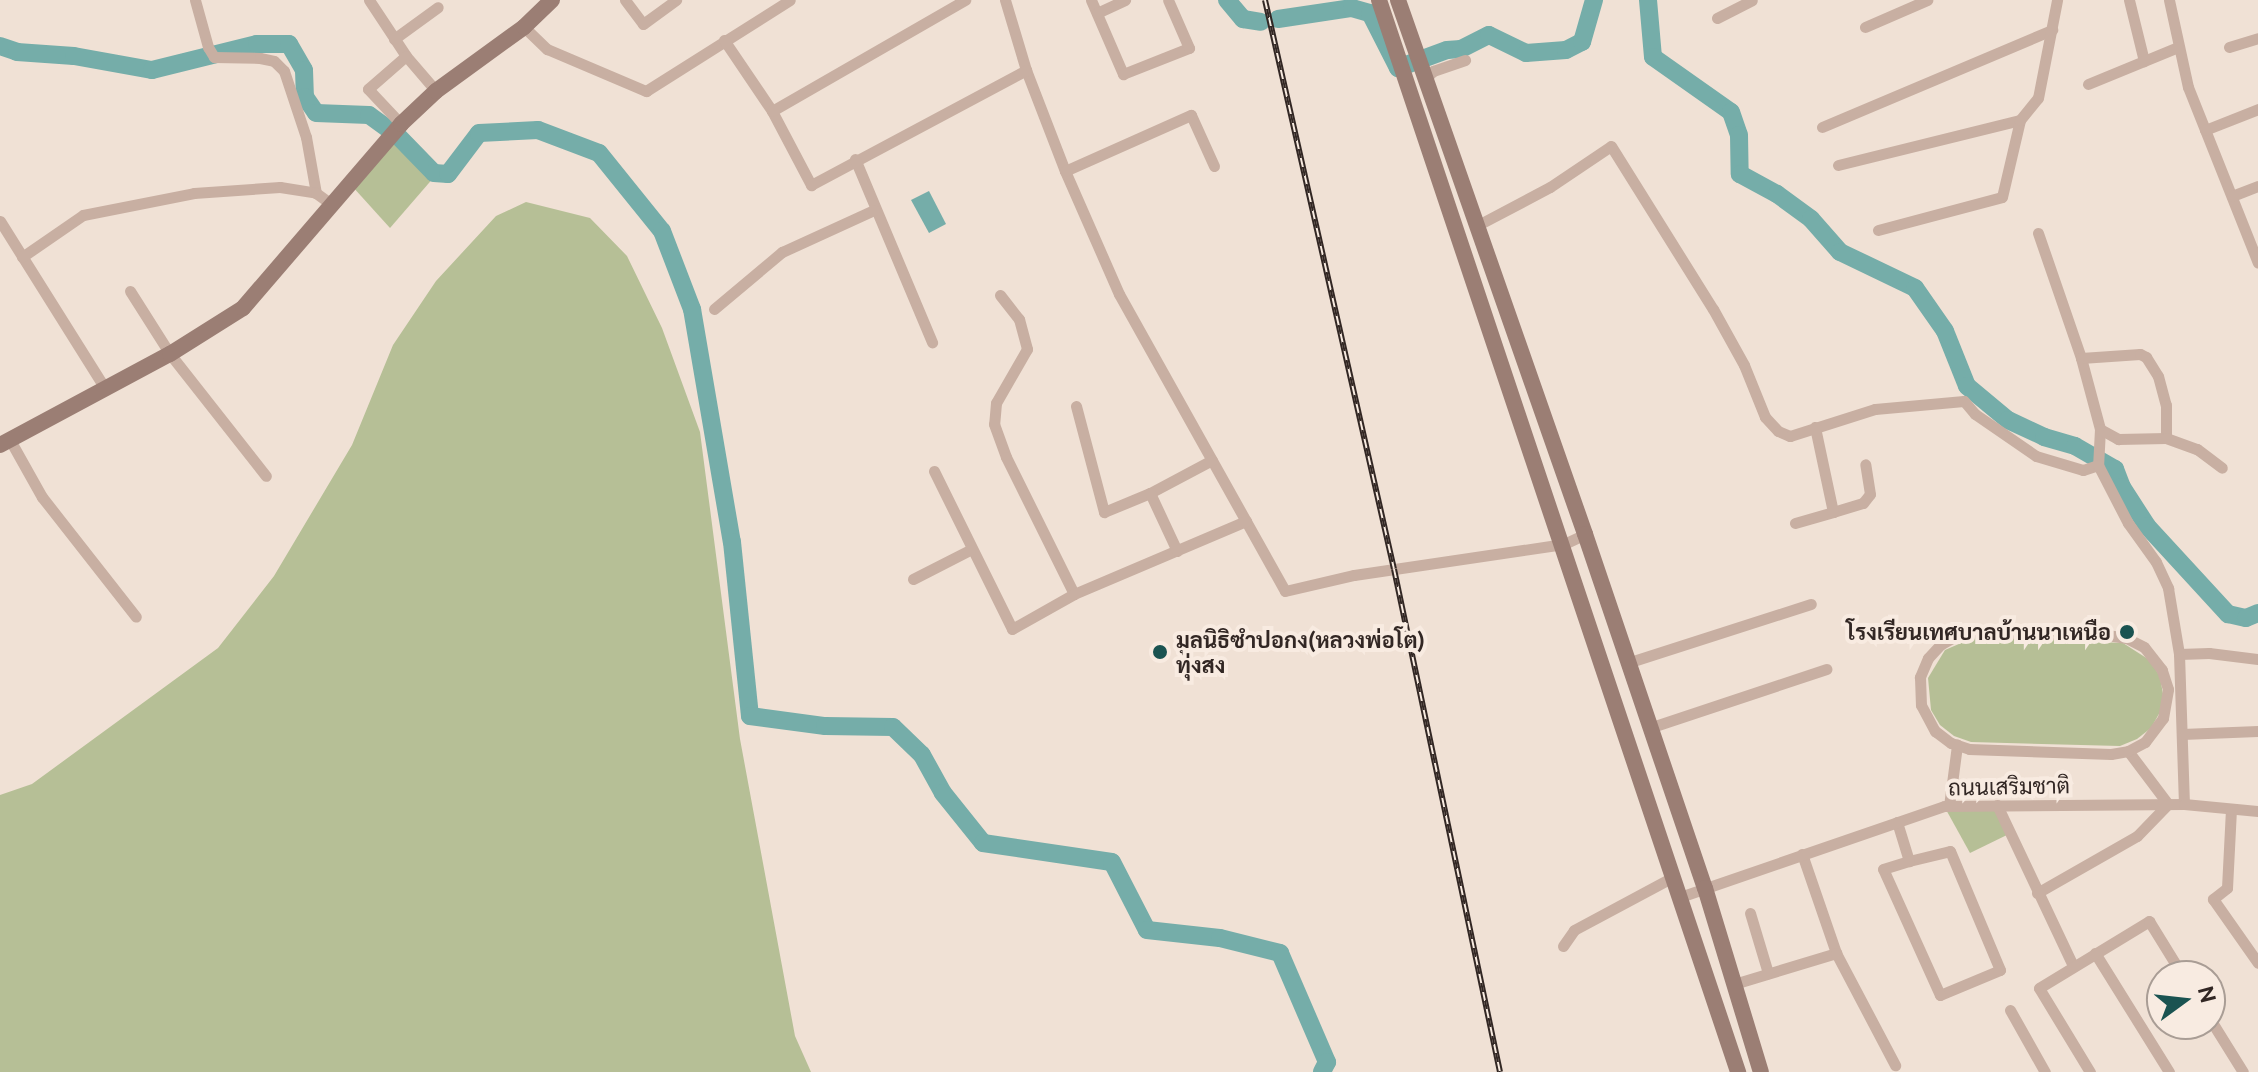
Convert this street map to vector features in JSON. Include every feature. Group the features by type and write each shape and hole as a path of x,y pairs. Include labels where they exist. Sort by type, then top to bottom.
{"main road":[{"path":"5,442 170,354 243,308 260,292 323,198 436,91 524,27 552,0"},
{"path":"1379,0 1387,25 1417,76 1478,225 1705,888 1761,1072"},
{"path":"1398,0 1417,76 1564,544 1738,1072"}],"street":[{"path":"22,257 83,215 194,193 280,187 323,198 284,71 274,61 212,53 195,0"},
{"path":"369,0 406,56 436,91"},
{"path":"625,0 643,24 676,0"},
{"path":"524,27 547,49 646,91 790,0"},
{"path":"772,111 965,0"},
{"path":"1005,0 1026,70 1065,171 1119,294 1285,591 1354,575 1564,544 1585,534"},
{"path":"1091,0 1123,74 1189,48 1168,0"},
{"path":"1097,13 1125,0"},
{"path":"1717,18 1752,0"},
{"path":"1865,27 1927,0"},
{"path":"1878,230 2002,197 2020,120 2038,98 2057,0"},
{"path":"2129,0 2144,61"},
{"path":"2169,0 2188,87 2257,256"},
{"path":"394,39 438,7"},
{"path":"1822,127 2052,30"},
{"path":"2229,47 2258,38"},
{"path":"724,40 772,111 811,185 1026,70"},
{"path":"2088,84 2178,47"},
{"path":"399,126 368,89 406,56"},
{"path":"1417,76 1465,60"},
{"path":"2205,130 2258,109"},
{"path":"1065,171 1191,115 1214,166"},
{"path":"1838,165 2020,120"},
{"path":"1478,225 1550,187 1611,146 1729,336 1765,417 1778,431 1790,436 1875,409 1964,401 1975,414 2036,456 2083,470 2098,461"},
{"path":"855,159 932,342"},
{"path":"2232,196 2258,186"},
{"path":"714,309 782,252 874,210"},
{"path":"0,221 104,387"},
{"path":"2038,233 2081,358 2100,429 2098,461 2128,523 2156,562 2168,588 2179,654 2184,804"},
{"path":"130,291 170,354 266,476"},
{"path":"1000,295 1019,319 1027,349 996,403 994,424 1006,457 1074,594"},
{"path":"2081,358 2140,354 2146,357 2158,376 2166,405 2166,438"},
{"path":"1076,406 1104,512 1150,493 1212,460"},
{"path":"1815,427 1833,512"},
{"path":"2100,429 2118,439 2166,438 2197,449 2222,468"},
{"path":"5,442 42,497 136,617"},
{"path":"1795,523 1863,503 1870,494 1865,464"},
{"path":"934,471 970,550 1012,629 1074,594 1246,521"},
{"path":"1150,493 1177,551"},
{"path":"913,579 970,550"},
{"path":"1627,663 1811,604"},
{"path":"1976,631 2126,638 2144,647 2162,670 2168,689 2163,718 2145,742 2128,751 2111,754 1985,750 1957,745 1942,738 1929,724 1919,696 1924,667 1941,644 1957,634 1976,631"},
{"path":"2179,654 2209,653 2258,659"},
{"path":"1649,728 1826,669"},
{"path":"2182,734 2258,731"},
{"path":"1949,806 1957,745"},
{"path":"2037,893 2137,836 2168,804 2128,751"},
{"name":"ถนนเสริมชาติ","path":"1680,897 1949,806 2184,804 2258,811"},
{"path":"1997,805 2073,966"},
{"path":"2231,809 2227,888 2213,899 2258,963"},
{"path":"1897,822 1909,861"},
{"path":"1950,851 2000,970 1940,995 1883,869 1909,861 1950,851"},
{"path":"1802,854 1836,953 1895,1065"},
{"path":"1563,946 1574,930 1673,877"},
{"path":"1750,913 1768,973"},
{"path":"2090,1072 2039,988 2149,921 2173,960"},
{"path":"1734,984 1836,953"},
{"path":"2095,953 2169,1072"},
{"path":"2010,1010 2045,1072"},
{"path":"2223,1040 2243,1072"}],"green space":[{"path":"397,135 435,176 390,228 352,186"},
{"path":"526,202 590,218 627,256 662,328 700,432 740,739 795,1036 811,1072 0,1072 0,795 32,784 218,648 274,576 352,445 393,345 436,281 496,216"},
{"path":"1975,637 2123,643 2151,661 2160,677 2163,694 2160,712 2151,728 2137,739 2120,746 1971,742 1954,736 1940,725 1931,710 1928,678 1945,650"},
{"path":"1997,805 2011,833 1970,853 1944,806"}],"water":[{"path":"929,191 946,224 929,233 911,200"}],"waterway":[{"path":"1227,0 1243,19 1261,22"},
{"path":"1278,19 1352,8 1370,13 1398,68 1447,50 1461,49 1489,35 1526,53 1566,50 1582,42 1594,0"},
{"path":"1648,0 1653,57 1731,112 1739,135 1740,174 1777,194 1811,219 1840,252 1915,288 1945,331 1967,386 2008,420 2044,437 2075,446 2115,469 2122,487 2147,526 2228,614 2246,618 2258,613"},
{"path":"0,46 17,52 74,56 152,70 257,44 289,44 304,70 305,97 316,113 369,115 397,135 434,173 448,174 479,133 538,130 599,153 662,231 692,309 732,542 750,716 825,726 893,727 922,755 943,793 983,843 1112,862 1147,930 1220,938 1280,953 1327,1062 1322,1072"}],"railway":[{"path":"1265,0 1394,569 1500,1072"}],"place":[{"name":"โรงเรียนเทศบาลบ้านนาเหนือ","path":"2127,632"},
{"name":"มูลนิธิซำปอกง(หลวงพ่อโต) ทุ่งสง","path":"1160,652"}]}
